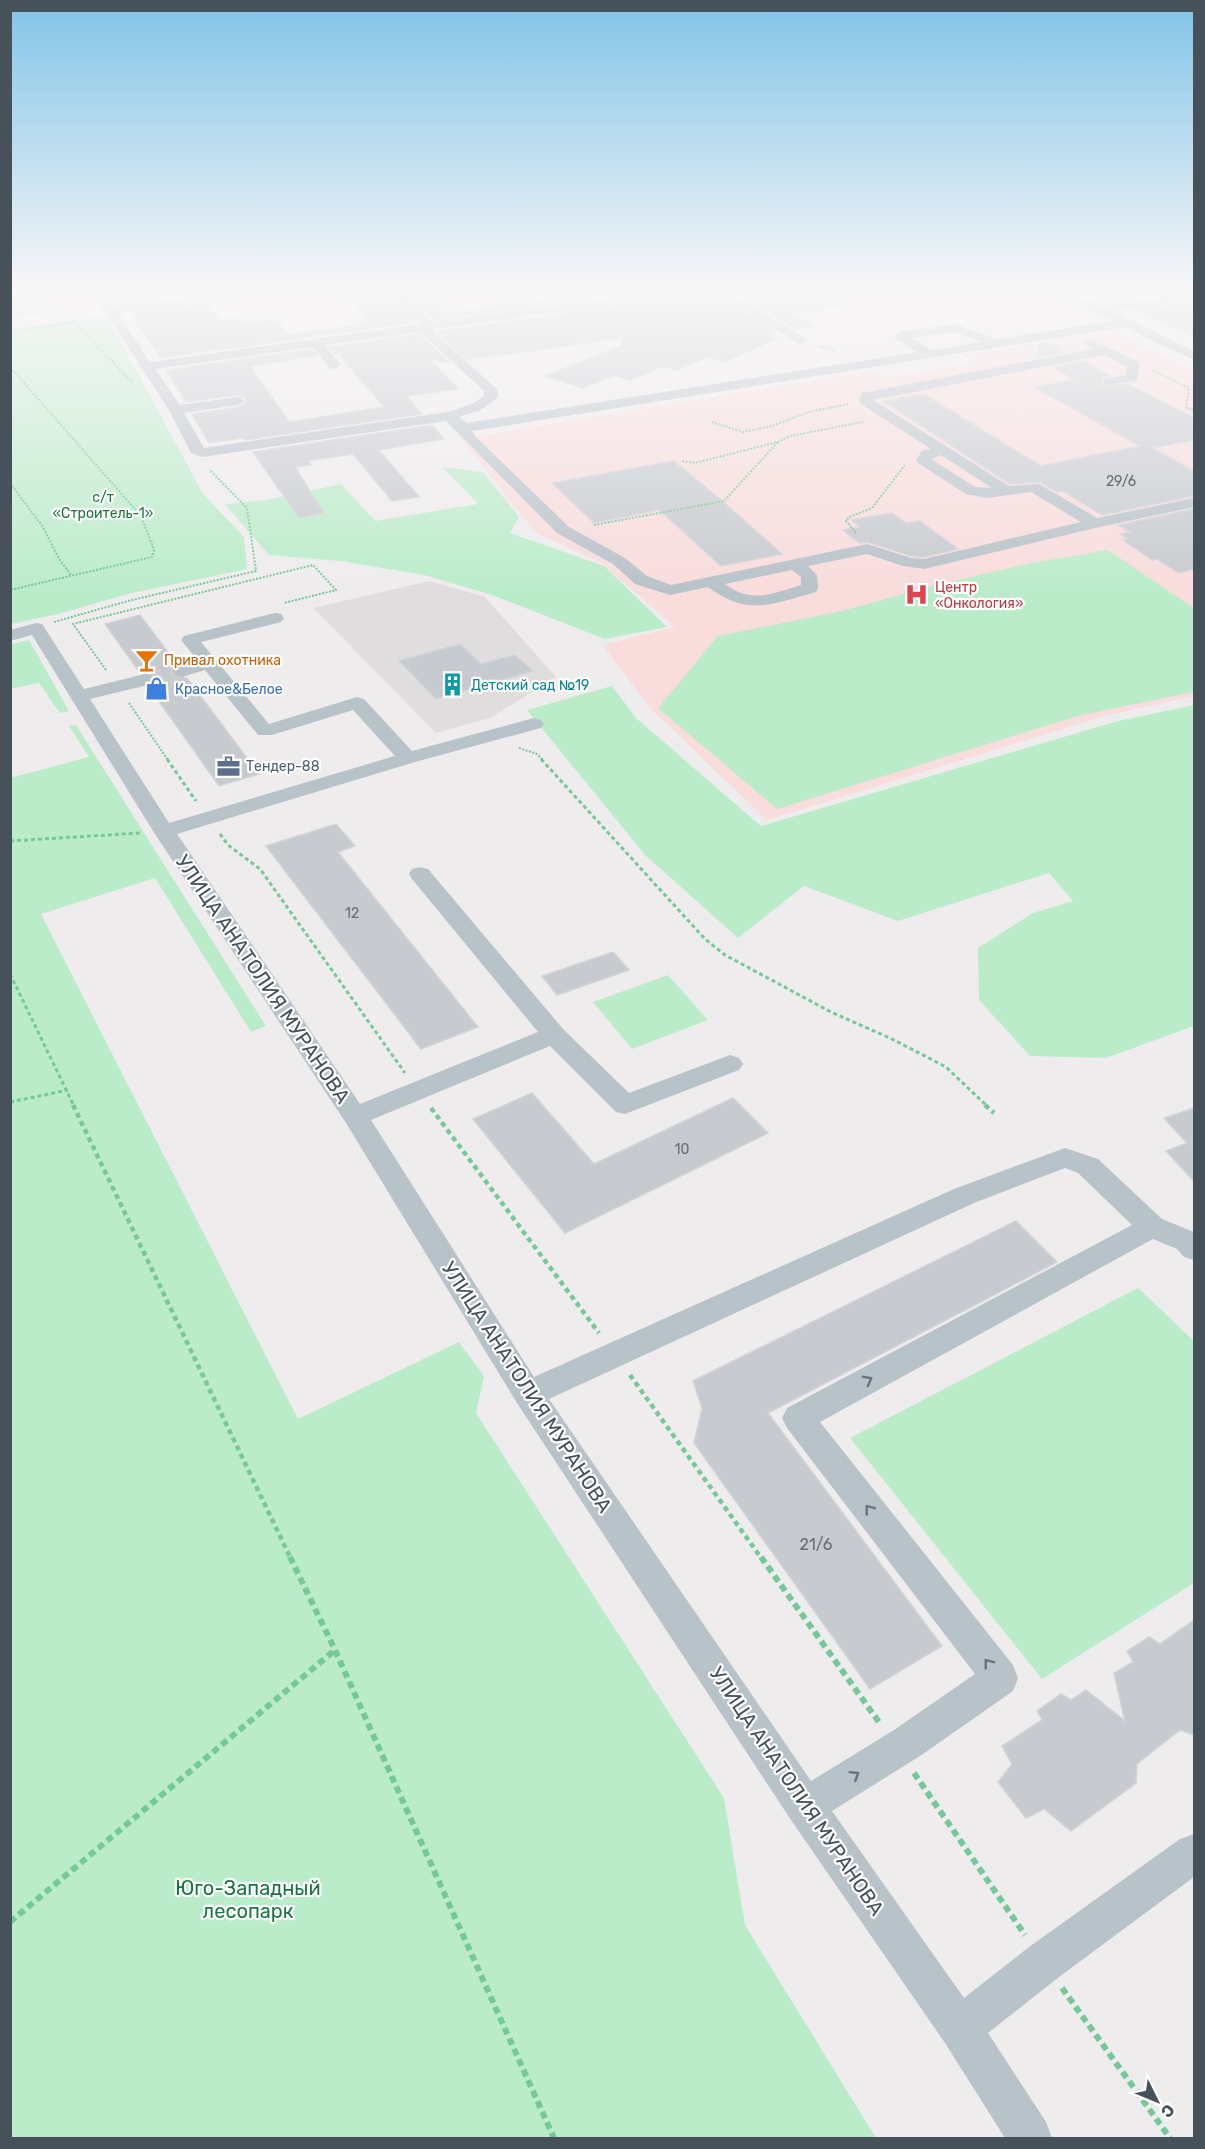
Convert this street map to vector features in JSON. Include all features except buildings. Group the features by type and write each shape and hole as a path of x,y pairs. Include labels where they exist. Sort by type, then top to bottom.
{"street":[{"path":"164,392 196,450 202,453 449,416 478,406 491,397 491,392"},
{"path":"464,428 685,392"},
{"path":"884,392 867,396 866,401 1006,490"},
{"path":"674,394 687,405 678,409"},
{"path":"176,410 238,400"},
{"path":"449,416 464,428 469,438 563,530 619,561 641,580 670,590 867,549 881,551 908,564 924,564 1095,523 1194,503"},
{"path":"938,448 927,454 923,460 971,491 987,493 1034,488 1095,523"},
{"path":"712,582 728,594 745,601 777,597 810,588 809,575 795,564"},
{"path":"277,611 190,640 265,731 357,704 408,758"},
{"name":"УЛИЦА АНАТОЛИЯ МУРАНОВА","path":"23,632 79,696 164,831 355,1116 528,1394 805,1806 960,2028 1030,2139"},
{"path":"182,671 208,664"},
{"path":"79,696 145,680"},
{"path":"164,831 408,758 534,724"},
{"path":"420,874 554,1035 625,1106 730,1064"},
{"path":"355,1116 554,1035"},
{"path":"528,1394 964,1196 1065,1158 1088,1166 1152,1227 1187,1241 1194,1248"},
{"path":"805,1806 898,1749 1000,1678 798,1418 1152,1227"},
{"path":"960,2028 1044,1962 1194,1853"}],"path":[{"path":"10,590 152,558 154,550 141,516 31,392"},
{"path":"1188,392 1186,407 1194,411"},
{"path":"712,422 743,432 772,426 809,412 866,401"},
{"path":"682,461 695,463 778,442 790,436 891,417"},
{"path":"563,530 724,501 778,442"},
{"path":"843,554 842,546 850,535 856,533 846,521 872,508 914,453 938,448"},
{"path":"23,632 128,601 256,571 247,508 204,463 202,453"},
{"path":"10,483 43,527 59,559 72,576"},
{"path":"275,574 313,565 336,590 277,611"},
{"path":"499,734 522,750 537,754 705,939 725,956 831,1012 892,1039 946,1067 994,1113"},
{"path":"209,819 228,845 260,869 417,1090 614,1353 898,1749 1044,1962 1170,2139"},
{"path":"10,841 164,831"},
{"path":"10,974 68,1090 335,1650 554,2139"},
{"path":"10,1102 68,1090"},
{"path":"10,1923 335,1650"}],"shaded area":[{"name":"Центр «Онкология»","path":"741,392 1194,392 1194,696 1104,716 767,820 649,707 603,645 675,627 601,563 535,532 461,439"},
{"path":"430,581 485,597 556,677 490,718 436,733 313,608"}],"green space":[{"name":"с/т «Строитель-1»","path":"11,392 148,392 203,494 244,537 247,569 132,593 58,614 11,624"},
{"path":"442,467 483,472 519,517 510,533 604,566 667,627 605,639 492,595 424,575 341,561 269,555 225,504 266,500 341,484 375,521 478,504"},
{"path":"1108,550 1194,608 1194,692 1081,715 777,809 658,708 718,636 842,611 932,586 1031,563"},
{"path":"29,640 69,711 60,713 39,683 11,689 11,644"},
{"path":"612,686 636,718 761,826 1118,721 1194,705 1194,1026 1106,1058 1030,1056 979,1000 978,948 1033,913 1073,901 1049,873 898,921 804,886 738,938 645,855 527,710"},
{"name":"Юго-Западный лесопарк","path":"76,725 266,1026 251,1032 155,878 41,914 298,1419 459,1342 484,1376 476,1413 724,1798 745,1925 876,2138 11,2138 10,778 89,757 69,726"},
{"path":"668,975 708,1020 632,1049 593,1002"},
{"path":"1138,1288 1194,1341 1194,1583 1042,1679 850,1438"}],"tunnel":[{"path":"145,680 182,671"}],"place":[{"name":"Центр «Онкология»","path":"917,595"},
{"name":"Привал охотника","path":"146,660"},
{"name":"Детский сад №19","path":"453,685"},
{"name":"Красное&Белое","path":"157,689"},
{"name":"Тендер-88","path":"228,766"}]}
